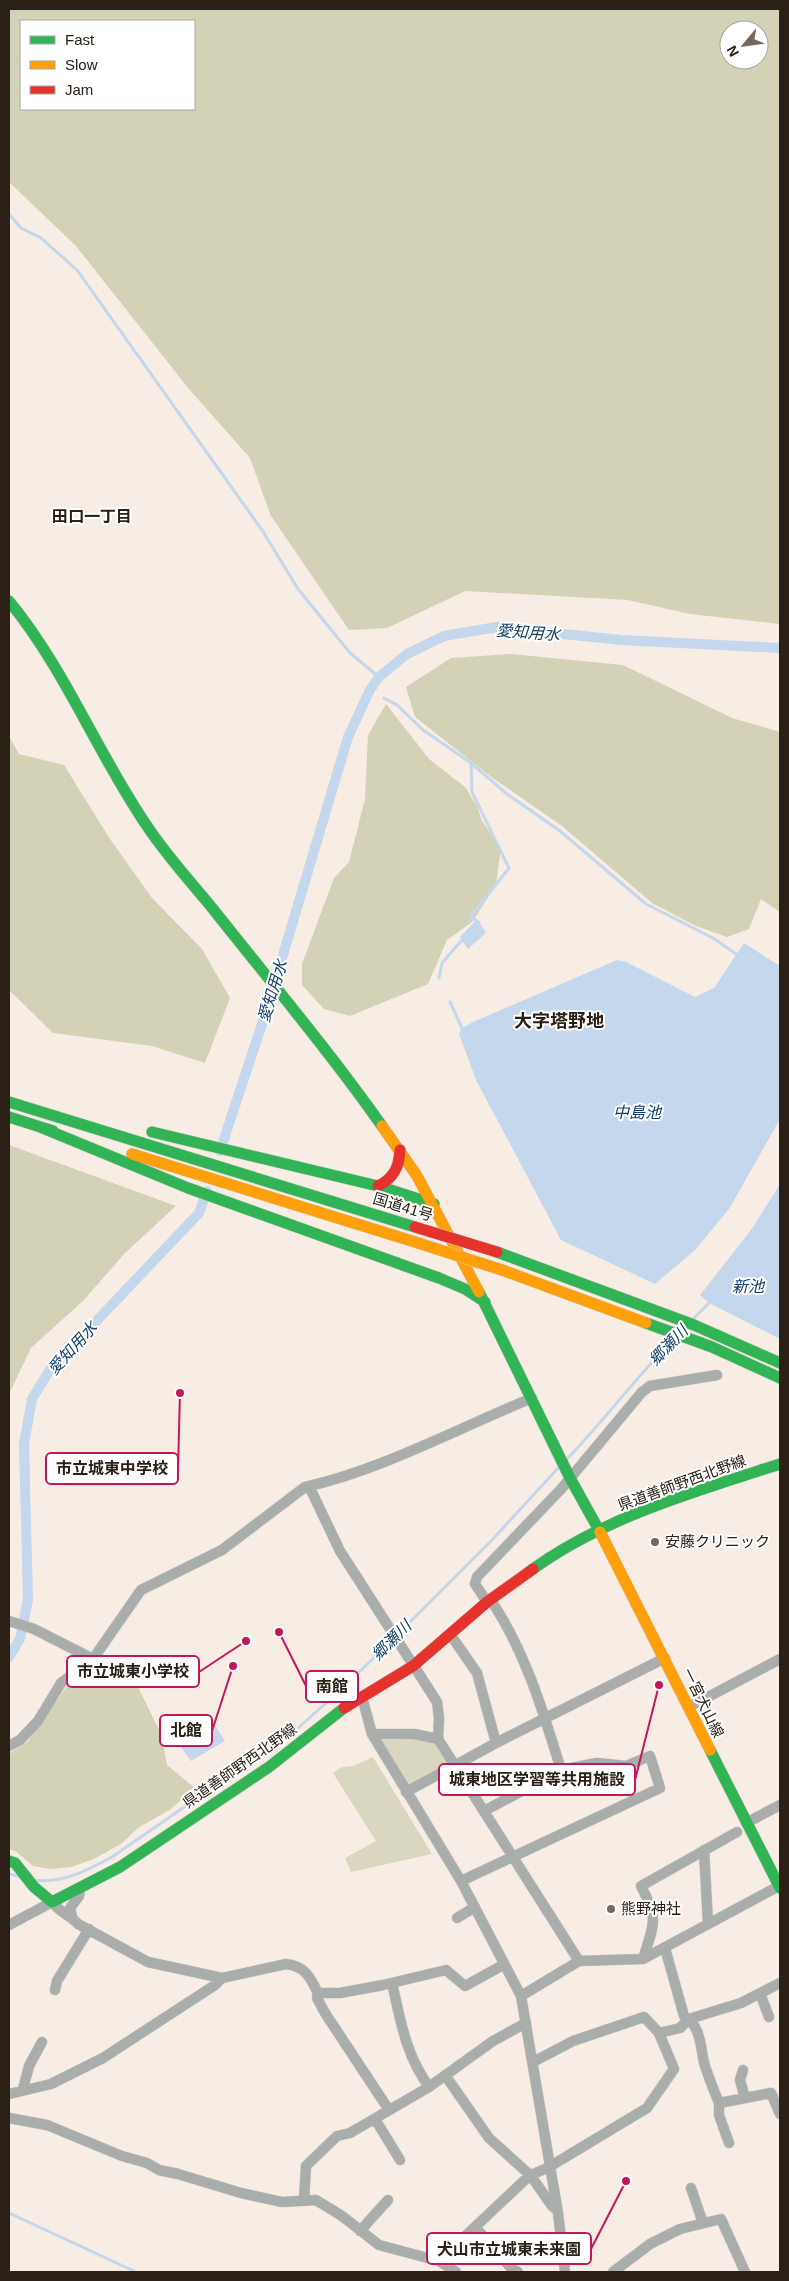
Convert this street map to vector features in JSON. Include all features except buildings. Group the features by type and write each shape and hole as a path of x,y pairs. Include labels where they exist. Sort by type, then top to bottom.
{"main road":[{"name":"一宮犬山線","path":"9,601 28,624 57,670 113,774 134,808 265,976 350,1081 400,1150 434,1204 485,1302 570,1478 665,1658 746,1823 780,1887"},
{"name":"国道41号","path":"9,1102 173,1150 260,1180 497,1252 721,1336 780,1363"},
{"path":"34,1109 78,1114 260,1157 378,1186 434,1204"},
{"name":"国道41号","path":"9,1117 169,1165 502,1270 712,1347 780,1378"},
{"path":"40,1127 97,1153 169,1181 439,1278 465,1289 485,1302"},
{"path":"378,1186 394,1176 399,1163 400,1150"},
{"path":"439,1278 457,1272 464,1262"},
{"name":"県道善師野西北野線","path":"52,1902 80,1890 120,1866 269,1767 352,1702 413,1666 488,1600 548,1558 627,1517 685,1494 780,1464"},
{"path":"12,1862 34,1887 52,1902"}],"street":[{"path":"562,1770 545,1719 512,1633 475,1584 477,1577 570,1478 642,1392 650,1386 718,1375"},
{"path":"9,1746 20,1740 38,1722 61,1683 93,1659 141,1590 222,1550 305,1487 378,1464 532,1398"},
{"path":"310,1486 340,1551 437,1702 440,1718 438,1739 580,1961"},
{"path":"10,1621 34,1629 93,1659"},
{"path":"450,1634 477,1673 496,1743"},
{"path":"406,1792 496,1743 665,1658"},
{"path":"689,1707 780,1659"},
{"path":"362,1697 372,1734 461,1881 503,1960 503,1965 521,1996 557,2210 565,2272"},
{"path":"372,1734 414,1734 438,1739"},
{"path":"461,1881 660,1788 650,1756 626,1766 596,1763 562,1770 484,1810"},
{"path":"746,1823 780,1805"},
{"path":"643,1959 654,1921 652,1908 641,1886 737,1832"},
{"path":"704,1850 708,1924"},
{"path":"521,1996 580,1961 643,1959 780,1887"},
{"path":"72,1917 70,1908 79,1896 80,1890"},
{"path":"9,1925 52,1902 58,1910 148,1962 222,1978 286,1964 295,1965 308,1974 325,2013 389,2110"},
{"path":"457,1918 475,1907"},
{"path":"55,1990 56,1981 89,1929"},
{"path":"665,1948 684,2016 689,2019 700,2037 705,2063 719,2103 719,2115 729,2143"},
{"path":"318,1994 340,1993 446,1970 465,1986 503,1965"},
{"path":"9,2094 23,2089 51,2084 103,2058 215,1985 222,1978"},
{"path":"392,1983 404,2040 415,2068 429,2087"},
{"path":"659,2033 680,2028 689,2019 741,2003 780,1983"},
{"path":"760,1993 769,2017"},
{"path":"440,2261 531,2176 550,2167 647,2108 674,2069 659,2033 644,2017 573,2042 533,2062"},
{"path":"304,2201 306,2166 337,2136 350,2133 429,2087 493,2041 526,2023"},
{"path":"23,2089 30,2066 42,2042"},
{"path":"743,2070 740,2080 746,2098"},
{"path":"445,2075 489,2138 531,2176 552,2206 557,2210"},
{"path":"719,2103 771,2093 780,2114"},
{"path":"9,2118 47,2125 122,2156 147,2163 160,2170 205,2183 282,2202 316,2200 379,2245 440,2261 456,2272"},
{"path":"375,2119 400,2160"},
{"path":"690,2188 703,2223"},
{"path":"360,2231 388,2200"},
{"path":"613,2272 650,2244 680,2229 721,2219 745,2272"},
{"path":"476,2228 511,2268 518,2272"}],"shaded area":[{"path":"9,9 780,9 780,624 690,614 628,600 465,591 387,628 349,630 271,516 250,458 189,389 76,246 9,182"},
{"path":"511,654 623,665 732,718 780,732 780,912 761,899 749,929 727,937 696,926 652,903 562,826 490,776 415,717 406,687 451,658"},
{"path":"386,704 429,759 465,787 477,806 482,821 501,848 496,885 472,922 447,940 428,984 350,1016 324,1009 302,985 302,964 334,878 349,862 365,799 368,735"},
{"path":"9,736 19,754 64,765 110,839 152,898 202,949 230,998 205,1063 152,1046 53,1033 9,990"},
{"path":"9,1145 176,1206 125,1253 83,1301 31,1348 9,1394"},
{"path":"89,1667 107,1678 126,1675 139,1689 161,1734 167,1765 195,1788 171,1809 138,1828 121,1844 94,1859 71,1867 51,1869 33,1866 15,1851 9,1849 9,1754 28,1741 67,1686"},
{"path":"412,1739 435,1744 448,1765 408,1786 381,1740"},
{"path":"373,1757 432,1854 351,1872 345,1858 376,1841 333,1773 342,1767 353,1766"}],"water":[{"path":"477,919 486,933 468,949 460,937"},
{"name":"中島池","path":"744,943 780,966 780,1119 729,1209 695,1250 655,1284 561,1240 476,1080 459,1034 462,1028 473,1022 617,960 626,962 695,997 714,988"},
{"name":"新池","path":"780,1184 780,1339 709,1303 700,1295 751,1230"},
{"path":"211,1719 225,1741 191,1761 176,1740"}],"waterway":[{"path":"9,214 21,228 41,238 77,270 262,530 298,589 350,653 379,677"},
{"name":"愛知用水","path":"220,1151 266,1012 348,737 370,690 379,677 407,654 444,636 497,627 621,640 780,648"},
{"path":"384,698 397,705 423,730 471,763 507,794 560,831 646,904 713,938 736,954"},
{"path":"471,764 472,792 509,868 471,916 479,923"},
{"path":"439,978 442,963 462,940"},
{"path":"450,1002 462,1028"},
{"name":"愛知用水","path":"9,1657 20,1639 28,1600 24,1444 32,1399 49,1371 199,1213 207,1191"},
{"name":"郷瀬川","path":"694,1318 709,1303"},
{"name":"郷瀬川","path":"567,1459 646,1368 674,1339"},
{"name":"郷瀬川","path":"34,1880 44,1881 65,1878 112,1857 297,1729 345,1686 402,1630 492,1540 560,1466"},
{"name":"郷瀬川","path":"9,1874 21,1877"},
{"path":"9,2213 136,2272"}],"traffic: fast":[{"path":"9,601 47,655 112,770 154,837 320,1043 382,1126"},
{"path":"9,1102 415,1227"},
{"path":"9,1117 53,1131"},
{"path":"40,1127 188,1188 439,1278 465,1289 485,1302"},
{"path":"152,1132 378,1186 434,1204"},
{"path":"497,1252 694,1325 780,1363"},
{"path":"479,1292 570,1478 600,1532"},
{"path":"646,1323 712,1347 780,1378"},
{"path":"533,1569 590,1534 621,1520 684,1495 780,1464"},
{"path":"9,1861 15,1863 34,1887 52,1902 120,1867 269,1767 344,1708"},
{"path":"710,1750 780,1888"}],"traffic: slow":[{"path":"382,1126 417,1176 479,1292"},
{"path":"132,1154 415,1242"},
{"path":"415,1242 502,1270"},
{"path":"502,1270 646,1323"},
{"path":"600,1532 710,1750"}],"traffic: jam":[{"path":"378,1186 392,1176 398,1162 400,1150"},
{"path":"415,1227 497,1252"},
{"path":"344,1708 413,1666 487,1602 533,1569"}],"place":[{"name":"市立城東中学校","path":"180,1393"},
{"name":"安藤クリニック","path":"655,1542"},
{"name":"南館","path":"279,1632"},
{"name":"市立城東小学校","path":"246,1641"},
{"name":"北館","path":"233,1666"},
{"name":"城東地区学習等共用施設","path":"659,1685"},
{"name":"熊野神社","path":"611,1909"},
{"name":"犬山市立城東未来園","path":"626,2181"}],"district":[{"name":"田口一丁目","path":"92,516"},
{"name":"大字塔野地","path":"559,1021"}]}
